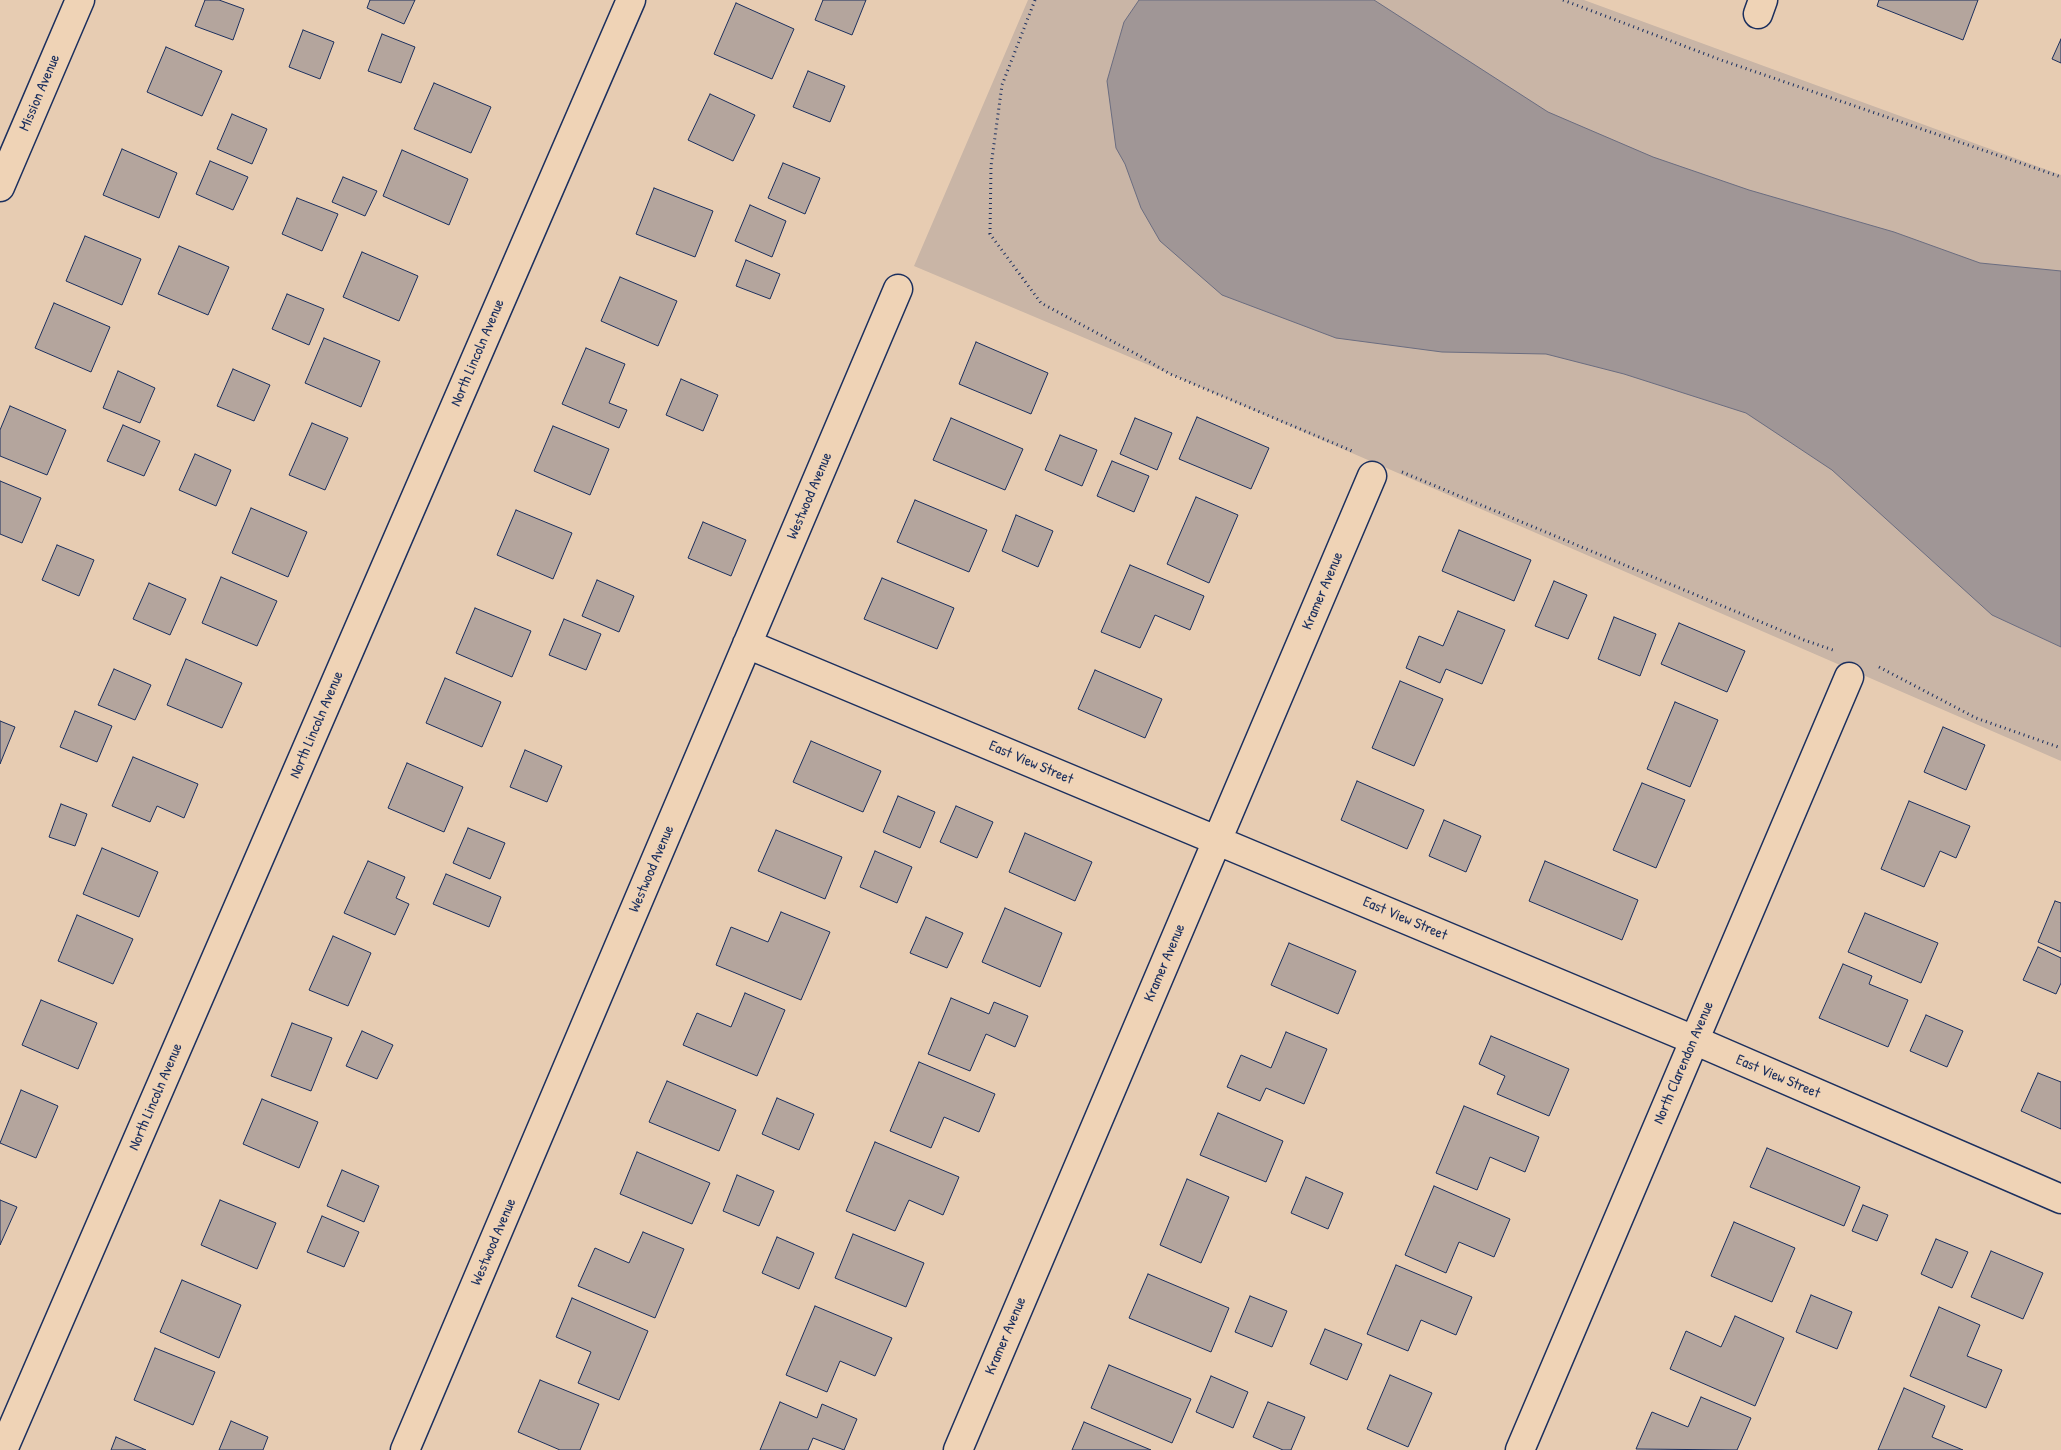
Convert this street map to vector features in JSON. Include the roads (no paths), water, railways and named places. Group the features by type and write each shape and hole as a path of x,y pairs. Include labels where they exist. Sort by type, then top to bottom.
{"street":[{"name":"Mission Avenue","path":"0,186 80,0"},
{"name":"North Lincoln Avenue","path":"3,1450 631,0"},
{"name":"Westwood Avenue","path":"405,1450 898,289"},
{"name":"Kramer Avenue","path":"958,1450 1372,476"},
{"name":"East View Street","path":"747,644 1694,1040 2061,1198"},
{"name":"North Clarendon Avenue","path":"1520,1450 1694,1040 1844,665"}]}
